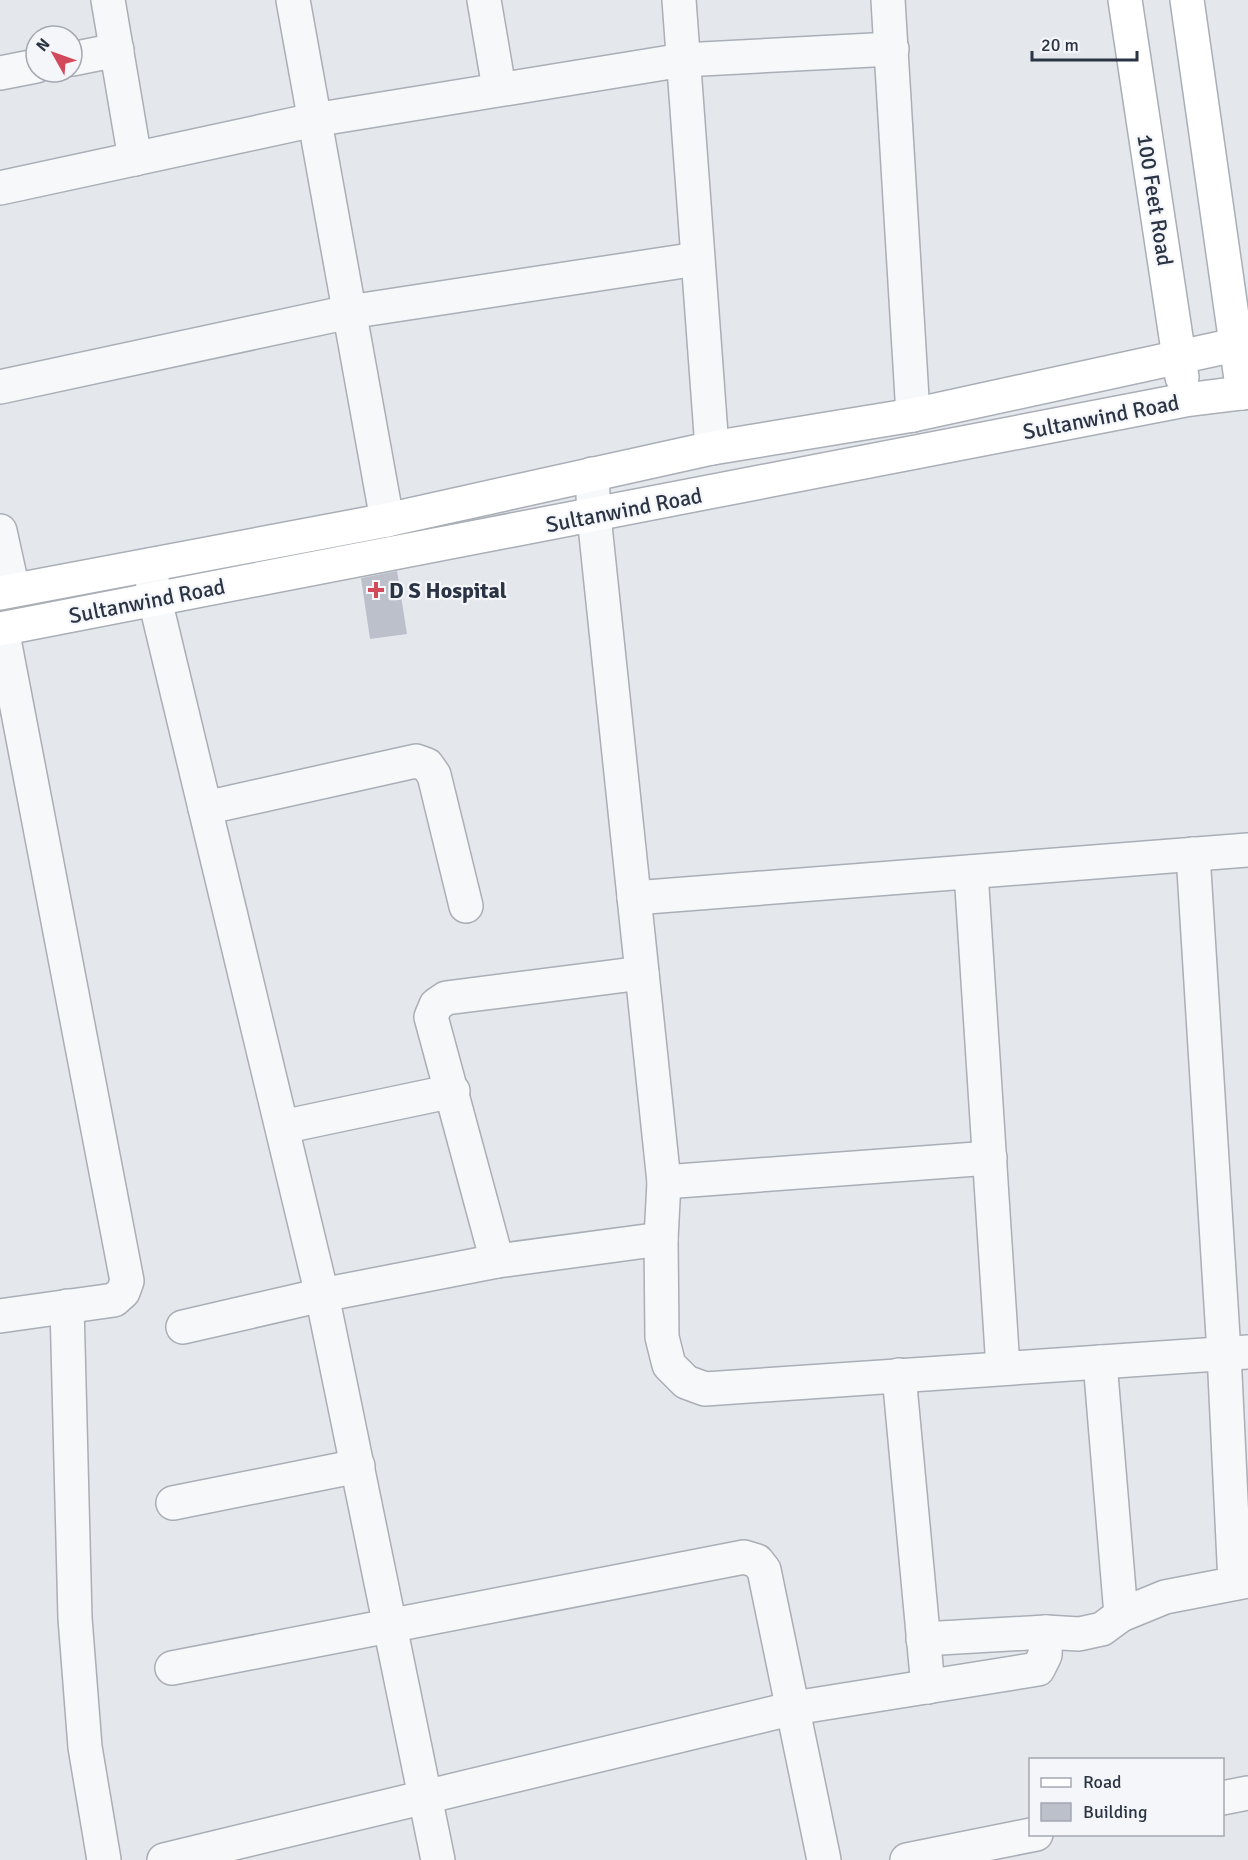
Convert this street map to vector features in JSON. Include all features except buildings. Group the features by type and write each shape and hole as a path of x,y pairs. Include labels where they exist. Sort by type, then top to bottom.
{"main road":[{"name":"100 Feet Road","path":"1125,0 1185,400"},
{"path":"1187,0 1242,344 1245,393"},
{"path":"6,592 387,520 712,448 913,415 1242,344"},
{"name":"Sultanwind Road","path":"1,629 1185,400 1245,393"}],"street":[{"path":"108,0 135,159"},
{"path":"292,0 387,520"},
{"path":"484,0 499,88"},
{"path":"679,0 712,448"},
{"path":"888,0 913,415"},
{"path":"0,188 314,120 499,88 682,60 892,49"},
{"path":"84,57 117,50"},
{"path":"0,73 24,68"},
{"path":"0,387 349,312 697,259"},
{"path":"592,474 594,516 664,1182 661,1239 662,1338 669,1365 686,1382 705,1389 1236,1352"},
{"path":"0,531 6,592"},
{"path":"150,565 155,600 322,1295 427,1796 438,1860"},
{"path":"0,1316 114,1300 123,1292 127,1281 1,629"},
{"path":"205,808 416,761 427,765 434,775 466,906"},
{"path":"634,898 1248,850"},
{"path":"924,1639 1046,1632 1079,1634 1102,1629 1121,1615 1165,1597 1241,1582 1236,1352 1193,854"},
{"path":"971,872 1004,1368"},
{"path":"497,1261 453,1090 431,1017 436,1005 446,998 642,973"},
{"path":"282,1127 453,1090"},
{"path":"664,1182 990,1158"},
{"path":"183,1328 322,1295 497,1261 661,1239"},
{"path":"68,1306 75,1618 85,1747 104,1860"},
{"path":"1100,1362 1121,1615"},
{"path":"899,1376 928,1687"},
{"path":"173,1503 358,1466"},
{"path":"172,1668 391,1628 744,1557 757,1561 765,1570 824,1860"},
{"path":"164,1860 794,1708 1038,1669 1045,1655 1046,1632"},
{"path":"1224,1798 1248,1793"},
{"path":"907,1860 1029,1835"}],"place":[{"name":"D S Hospital","path":"376,590"}]}
